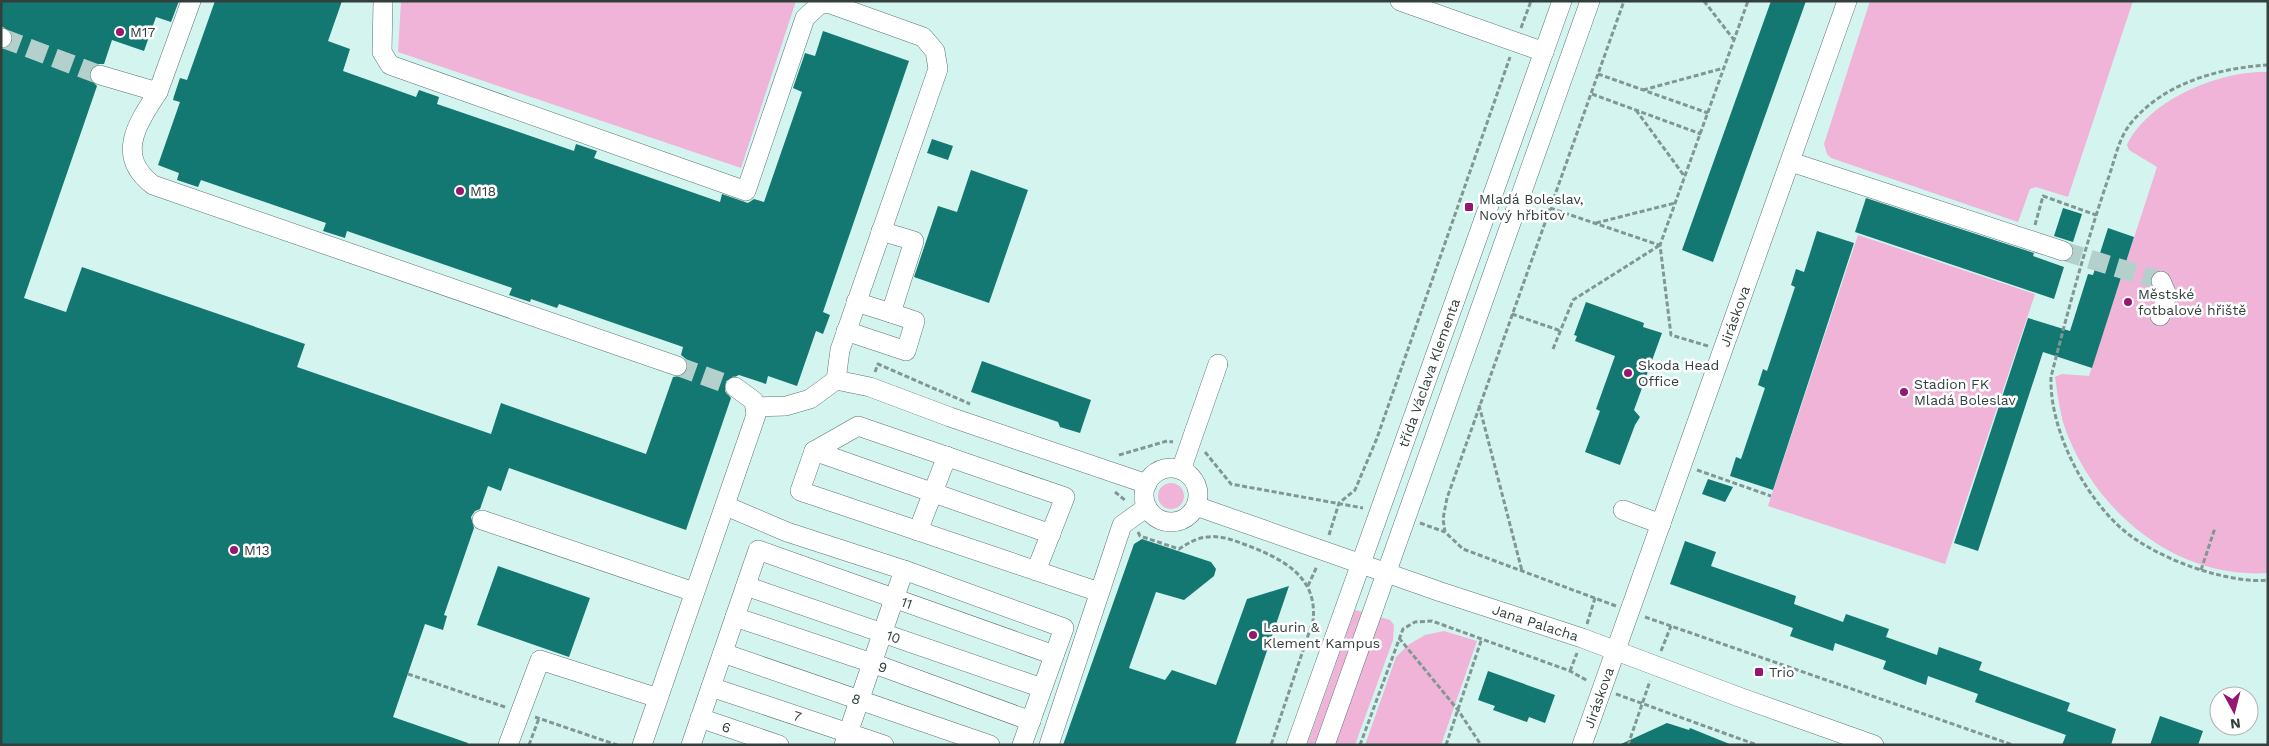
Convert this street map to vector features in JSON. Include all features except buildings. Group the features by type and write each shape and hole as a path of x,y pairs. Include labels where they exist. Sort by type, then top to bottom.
{"street":[{"path":"191,1 158,92 138,123 132,150 133,161 139,174 153,185 677,366"},
{"path":"383,1 382,52 390,65 746,190 805,18 819,5 828,3 923,37 935,51 938,69 846,331 840,350 836,380 810,399 786,406 756,407"},
{"path":"1400,1 1544,52"},
{"name":"třída Václava Klementa","path":"1296,745 1562,1"},
{"name":"třída Václava Klementa","path":"1325,745 1590,1"},
{"name":"Jiráskova","path":"1582,745 1631,612 1847,1"},
{"path":"100,75 158,92"},
{"path":"1791,162 2030,242 2063,251"},
{"path":"882,231 914,241 891,313"},
{"path":"2160,316 2167,295 2161,281"},
{"path":"846,331 906,351 916,321 856,302"},
{"path":"1181,470 1188,445 1218,364"},
{"path":"836,380 870,387 950,417 1090,464 1115,464 1147,484"},
{"path":"642,745 694,592 726,506 756,414 756,407 747,394 734,387"},
{"path":"1036,571 1066,497 858,426 814,451 800,491 1036,571 1099,592"},
{"path":"814,451 1051,534"},
{"path":"918,531 947,456"},
{"path":"1049,745 1122,525 1140,512 1147,484 1158,472 1166,469 1181,470 1195,482 1198,498 1196,506 1185,518 1168,522 1153,515 1140,512"},
{"path":"726,506 787,532 904,570 1064,628 1022,745"},
{"name":"Jana Palacha","path":"1196,506 1385,573 1617,650 1739,697 1874,745"},
{"path":"1623,510 1661,524"},
{"path":"482,520 694,592"},
{"name":"11","path":"746,586 758,550 1054,655"},
{"path":"846,739 904,570"},
{"path":"697,743 700,718 746,586"},
{"name":"10","path":"746,586 1042,688"},
{"name":"9","path":"735,617 872,663 1031,721"},
{"name":"8","path":"723,653 990,745"},
{"path":"508,745 540,660 658,698"},
{"name":"7","path":"711,687 846,739 884,745"},
{"name":"6","path":"700,718 779,745"}],"path":[{"path":"1271,745 1313,621 1314,607 1308,586 1279,558 1223,537 1198,539 1179,549 1140,536 1140,512 1106,486 1115,464 1167,441 1188,445 1208,453 1231,484 1339,503 1355,490 1377,438 1531,1"},
{"path":"1624,1 1592,94 1478,405 1447,498 1443,519 1445,532 1462,549 1631,612 2013,745"},
{"path":"1704,1 1734,40"},
{"path":"1723,350 1671,334 1660,246 1748,1"},
{"path":"2268,65 2224,70 2173,89 2149,106 2131,123 2119,143 2080,262 2051,377 2050,394 2055,417 2076,470 2112,518 2134,539 2162,555 2201,570 2230,577 2268,580"},
{"path":"1642,90 1724,68"},
{"path":"1598,74 1708,113"},
{"path":"1592,94 1701,134"},
{"path":"1635,110 1685,177"},
{"path":"2030,242 2043,196 2096,215"},
{"path":"1596,223 1676,202"},
{"path":"1550,208 1660,246"},
{"path":"1553,349 1573,300 1660,246"},
{"path":"1512,314 1561,330"},
{"path":"1478,405 1522,571"},
{"path":"1682,465 1772,496"},
{"path":"2201,570 2215,528"},
{"path":"1360,745 1403,629 1415,622 1432,621 1570,670 1602,690 1757,745"},
{"path":"1661,652 1671,626"},
{"path":"1400,638 1458,710 1481,745"},
{"path":"1446,745 1482,638"},
{"path":"1628,745 1651,678"},
{"path":"529,745 539,718"}],"shaded area":[{"path":"401,1 796,1 741,168 398,52"},
{"path":"1870,1 2133,1 2068,197 2036,187 2030,189 2018,222 1831,158 1827,154 1824,144"},
{"path":"2268,72 2268,573 2235,572 2204,565 2174,553 2147,537 2122,516 2100,492 2082,465 2068,436 2061,414 2055,377 2062,374 2089,376 2157,167 2129,150 2127,145 2137,129 2151,114 2187,91 2229,76"},
{"name":"Stadion FK Mladá Boleslav","path":"1858,235 2035,294 1945,564 1768,506"},
{"path":"1171,483 1180,487 1184,496 1180,505 1171,509 1162,505 1158,496 1162,487"},
{"path":"1355,610 1363,612 1315,745 1307,745"},
{"path":"1380,617 1390,620 1394,625 1393,640 1355,745 1334,745"},
{"path":"1444,631 1477,641 1441,745 1365,745 1396,657 1408,645 1425,635"}],"tunnel":[{"path":"2,38 100,75"},
{"path":"2063,251 2161,281"},
{"path":"677,366 735,387"}],"place":[{"name":"M17","path":"120,32"},
{"name":"M18","path":"460,191"},
{"name":"Mladá Boleslav, Nový hřbitov","path":"1469,207"},
{"name":"Městské fotbalové hřiště","path":"2128,302"},
{"name":"Skoda Head Office","path":"1628,373"},
{"name":"Stadion FK Mladá Boleslav","path":"1904,392"},
{"name":"M13","path":"234,550"},
{"name":"Laurin & Klement Kampus","path":"1253,635"},
{"name":"Trio","path":"1759,672"}]}
